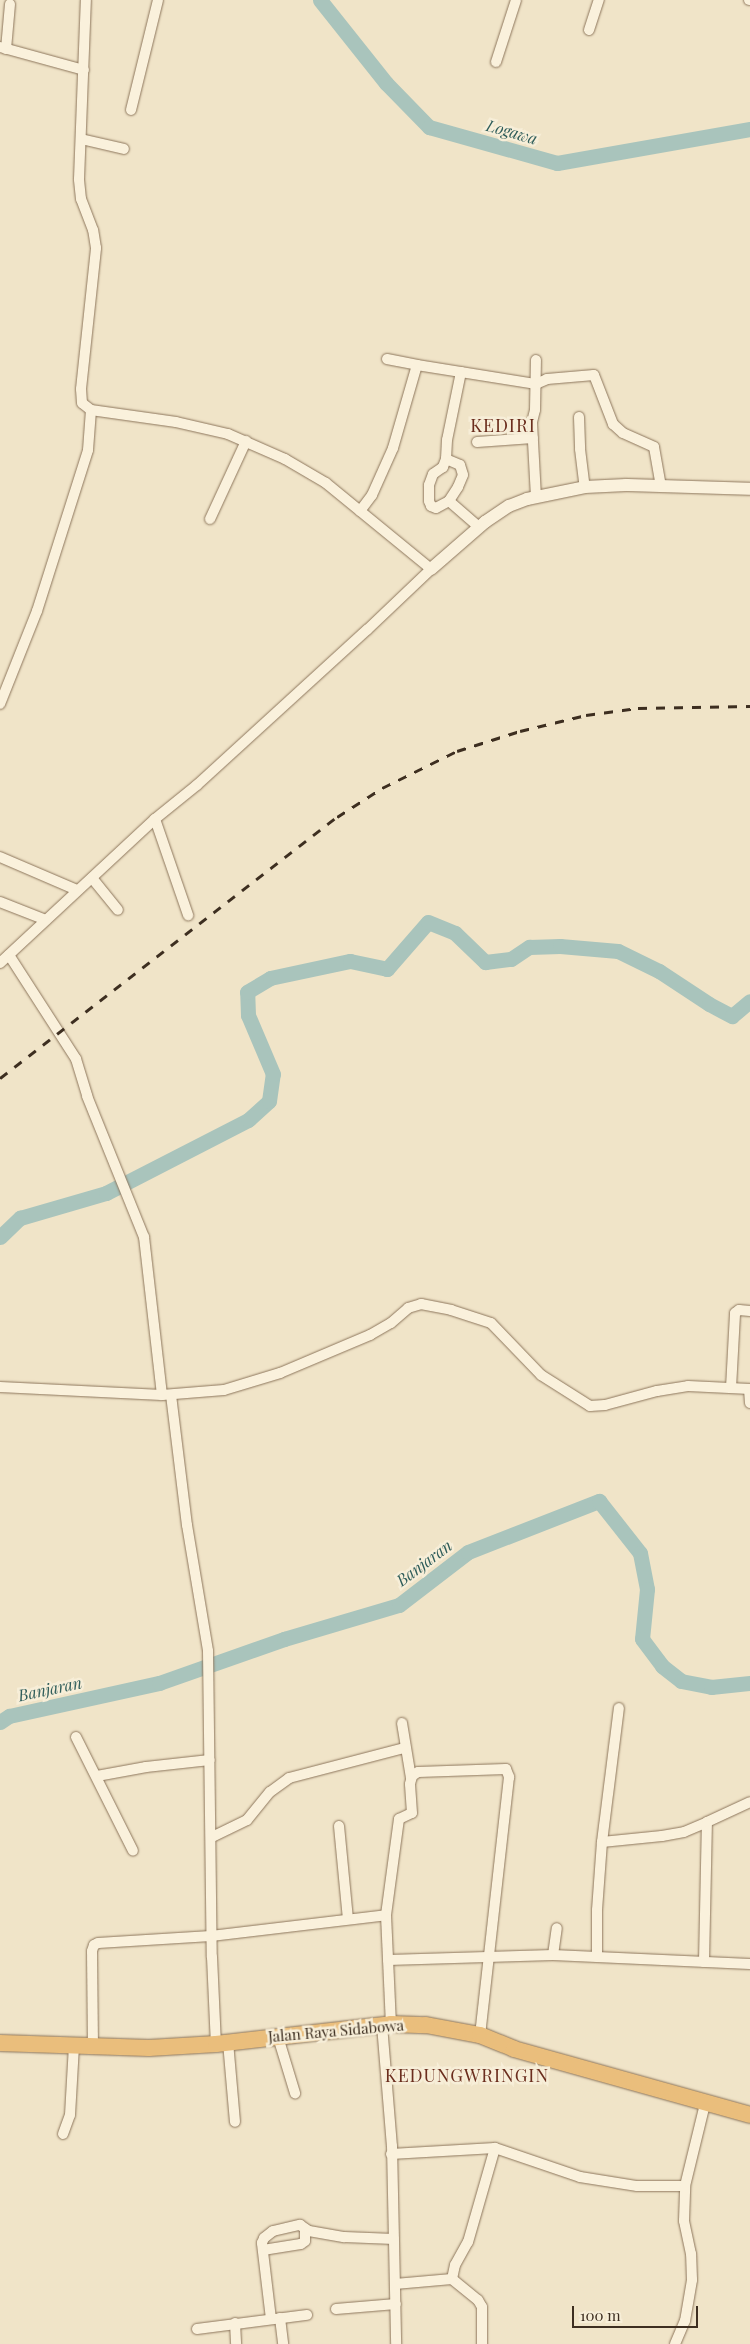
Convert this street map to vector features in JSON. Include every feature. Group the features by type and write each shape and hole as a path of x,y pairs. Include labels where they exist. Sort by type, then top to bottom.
{"highway":[{"name":"Jalan Raya Sidabowa","path":"0,2043 149,2048 222,2043 386,2024 426,2025 480,2035 514,2049 705,2104 750,2115"}],"street":[{"path":"86,0 79,179 81,199 93,230 96,248 80,395 82,403 91,410 176,422 228,434 246,441 310,472 431,569"},
{"path":"131,110 158,0"},
{"path":"496,62 516,0"},
{"path":"589,30 599,0"},
{"path":"10,4 3,48 84,70"},
{"path":"81,139 124,149"},
{"path":"387,359 536,384 548,379 594,375 613,424 623,433 649,444 656,451 662,486"},
{"path":"536,360 533,438 536,497"},
{"path":"360,511 372,494 393,448 417,365"},
{"path":"446,460 460,466 463,470 458,487 449,501 436,508 431,506 429,501 429,485 433,474 443,467 446,460 447,440 461,372"},
{"path":"0,704 37,610 88,450 91,410"},
{"path":"579,417 580,449 585,487"},
{"path":"477,442 533,438"},
{"path":"210,519 246,441"},
{"path":"0,963 77,890 155,819 202,780 431,569 479,527 509,506 536,497 585,487 662,486 750,489"},
{"path":"449,501 479,527"},
{"path":"155,819 188,915"},
{"path":"0,857 77,890"},
{"path":"92,878 118,910"},
{"path":"0,902 46,920"},
{"path":"9,955 76,1059 87,1096 120,1175 146,1245 167,1395 208,1651 212,1837 211,1936 222,2043 235,2122"},
{"path":"0,1388 167,1395 230,1389 280,1373 370,1335 391,1323 408,1308 421,1304 451,1310 492,1323 541,1375 590,1406 605,1405 657,1391 688,1386 750,1389 750,1402"},
{"path":"732,1388 734,1313 739,1310 750,1311"},
{"path":"598,1957 597,1910 602,1842 619,1708"},
{"path":"396,2344 386,2024 388,1960 386,1915 399,1819 412,1813 411,1778 404,1748 402,1723"},
{"path":"76,1737 98,1776 134,1851"},
{"path":"212,1837 247,1820 270,1792 289,1778 404,1748"},
{"path":"98,1776 146,1767 210,1760"},
{"path":"411,1778 418,1772 502,1768 509,1772 480,2035"},
{"path":"602,1842 684,1832 750,1802"},
{"path":"704,1962 707,1822"},
{"path":"339,1826 348,1918"},
{"path":"93,2047 92,1958 94,1945 98,1943 211,1936 348,1918 386,1915"},
{"path":"553,1956 557,1928"},
{"path":"388,1960 553,1956 750,1964"},
{"path":"278,2037 295,2093"},
{"path":"62,2134 70,2115 74,2046"},
{"path":"674,2344 685,2321 692,2280 690,2254 684,2221 684,2186 705,2104"},
{"path":"391,2154 495,2148 580,2178 637,2186 684,2186"},
{"path":"452,2279 455,2265 468,2242 495,2148"},
{"path":"283,2344 263,2250 264,2238 277,2229 300,2225 309,2231 344,2236 394,2239"},
{"path":"263,2250 301,2244 305,2241 305,2229"},
{"path":"395,2284 452,2279 478,2300 482,2307 482,2344"},
{"path":"336,2309 396,2304"},
{"path":"196,2329 276,2318 307,2316"},
{"path":"234,2323 236,2344"}],"waterway":[{"name":"Logawa","path":"320,0 386,83 429,127 557,163 750,129"},
{"path":"0,1237 20,1218 106,1193 248,1120 269,1101 273,1074 248,1015 247,992 270,978 350,961 387,969 428,922 455,933 485,962 511,959 529,947 560,946 618,951 659,971 709,1004 732,1016 750,1001"},
{"name":"Banjaran","path":"0,1722 9,1716 159,1683 284,1639 399,1605 468,1552 599,1501 640,1553 647,1589 642,1639 662,1666 681,1681 711,1687 750,1683"}],"railway":[{"path":"0,1078 337,817 382,788 457,751 520,731 586,715 638,708 750,706"}],"district":[{"name":"KEDIRI","path":"503,425"},
{"name":"KEDUNGWRINGIN","path":"467,2075"}]}
